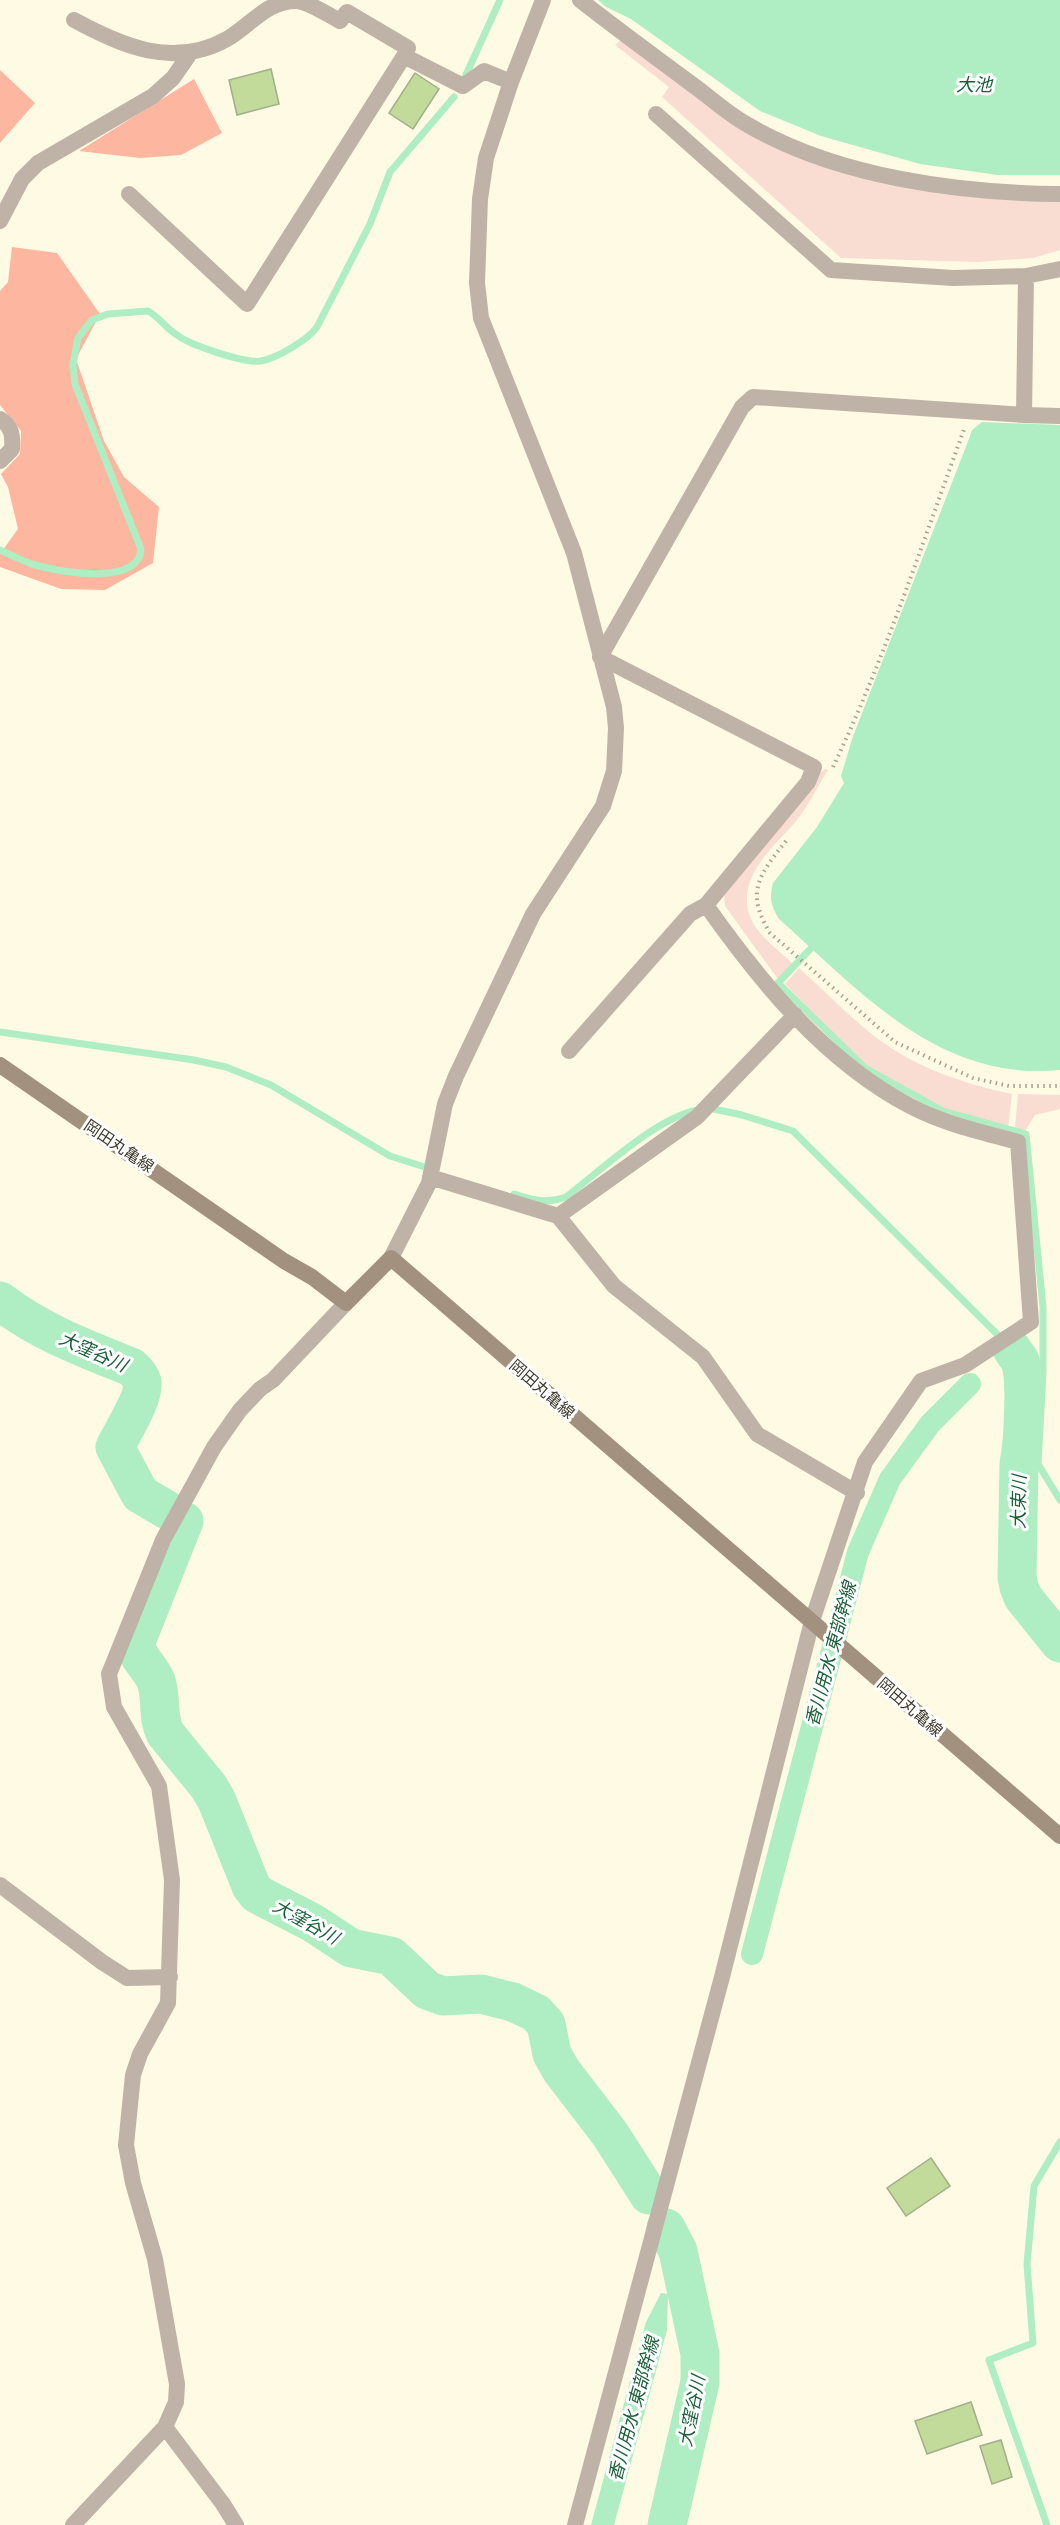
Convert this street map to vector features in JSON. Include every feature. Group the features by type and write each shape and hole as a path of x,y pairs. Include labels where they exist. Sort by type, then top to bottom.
{"main road":[{"name":"岡田丸亀線","path":"0,1065 284,1261 312,1277 346,1303"},
{"name":"岡田丸亀線","path":"391,1258 1060,1836"},
{"path":"346,1303 391,1258"}],"street":[{"path":"391,1258 431,1171 445,1104 456,1076 533,914 603,806 610,788 615,749 614,707 574,553 481,318 477,283 480,198 486,158 511,82 543,0"},
{"path":"580,0 747,125 792,148 845,166 928,183 992,192 1060,194"},
{"path":"74,20 116,43 156,53 191,52 226,39 274,3 299,1 340,21 347,12 408,48 247,303 129,194"},
{"path":"0,221 22,178 38,163 153,96 173,78 191,52"},
{"path":"404,56 463,86 484,71 511,82"},
{"path":"656,114 831,270 952,278 1026,276 1060,269"},
{"path":"1024,415 1026,276"},
{"path":"600,657 742,408 753,397 1060,416"},
{"path":"0,419 11,431 13,440 12,450 0,461"},
{"path":"569,1052 690,914 706,905 808,782 814,767 600,657"},
{"path":"574,2525 724,1966 866,1462 921,1381 965,1365 1031,1322 1018,1142 951,1124 911,1107 859,1076 764,983 706,905"},
{"path":"558,1216 697,1117 795,1015"},
{"path":"431,1171 558,1216 614,1286 703,1357 757,1434 857,1492"},
{"path":"73,2525 165,2427 176,2403 177,2384 155,2259 133,2183 126,2145 133,2075 140,2054 168,2003 172,1880 164,1806 159,1786 114,1707 109,1674 164,1540 214,1447 240,1410 260,1389 273,1380 346,1303"},
{"path":"0,1885 102,1962 127,1978 170,1977"},
{"path":"165,2427 236,2525"}],"path":[{"path":"830,773 854,722 903,597 970,412"},
{"path":"791,835 762,875 756,893 759,915 770,933 895,1042 973,1078 1009,1086 1060,1086"}],"shaded area":[{"path":"622,39 816,163 1060,199 1060,250 1033,258 978,262 841,258 662,97 669,87 615,45"},
{"path":"0,70 35,103 0,143"},
{"path":"194,79 222,133 181,155 140,158 79,151"},
{"path":"12,247 57,253 100,314 76,359 104,441 124,477 159,507 153,563 105,590 61,589 0,567 0,554 18,529 8,487 1,474 20,454 21,431 0,405 0,291 8,282"},
{"path":"828,770 801,814 756,869 747,893 747,906 755,926 792,963 778,979 725,906 724,894 821,772"},
{"path":"799,968 858,1022 893,1049 942,1074 1012,1094 1008,1128 943,1108 865,1065 785,984"},
{"path":"1018,1094 1060,1095 1060,1109 1035,1115 1025,1131 1015,1128"}],"water":[{"name":"大池","path":"598,0 1060,0 1060,175 998,175 920,164 821,136 760,111 631,19 606,7"},
{"path":"982,422 1060,425 1060,1070 1017,1070 977,1062 940,1047 905,1026 840,975 779,919 772,902 773,883 817,827 844,783 841,776 852,739 972,430"},
{"path":"661,2293 668,2294 667,2330 614,2525 591,2525 646,2322"}],"building":[{"path":"271,69 279,104 237,115 229,80"},
{"path":"415,73 439,89 413,129 389,113"},
{"path":"931,2158 950,2186 906,2216 887,2188"},
{"path":"971,2402 982,2435 927,2454 915,2421"},
{"path":"1001,2440 1012,2477 992,2484 980,2446"}],"waterway":[{"path":"465,77 500,0"},
{"path":"0,550 34,565 81,573 114,572 127,568 137,561 141,549 75,384 73,365 78,338 92,320 108,314 148,311 184,339 243,360 268,359 300,343 317,327 370,224 390,172 454,97"},
{"path":"816,943 778,983 865,1068 943,1111 1026,1134 1043,1307 1043,1372 1038,1464 1060,1500"},
{"path":"0,1032 194,1060 226,1067 271,1085 390,1156 431,1169"},
{"path":"709,1108 742,1115 793,1131 1012,1349"},
{"path":"514,1194 540,1200 566,1197 647,1134 665,1123 698,1110"},
{"name":"大窪谷川","path":"0,1301 31,1322 79,1346 131,1367 138,1373 142,1382 140,1396 115,1447 140,1494 167,1510"},
{"name":"大束川","path":"1012,1349 1020,1361 1024,1396 1019,1464 1017,1577 1023,1597 1060,1643"},
{"path":"1022,1372 1043,1372"},
{"name":"香川用水 東部幹線","path":"752,1954 858,1552 890,1479 930,1424 970,1384"},
{"path":"1023,1445 1026,1469 1023,1571 1027,1590 1060,1634"},
{"name":"大窪谷川","path":"184,1521 135,1644 156,1681 165,1733 209,1787 217,1801 251,1886 257,1894 313,1923 351,1948 391,1956 427,1990 443,1996 481,1994 513,2002 536,2013 546,2024 552,2054 561,2070 610,2134 649,2195"},
{"path":"1047,2525 989,2360 1033,2343 1027,2264 1034,2186 1060,2142"},
{"name":"大窪谷川","path":"666,2228 678,2251 700,2354 700,2382 667,2525"}]}
